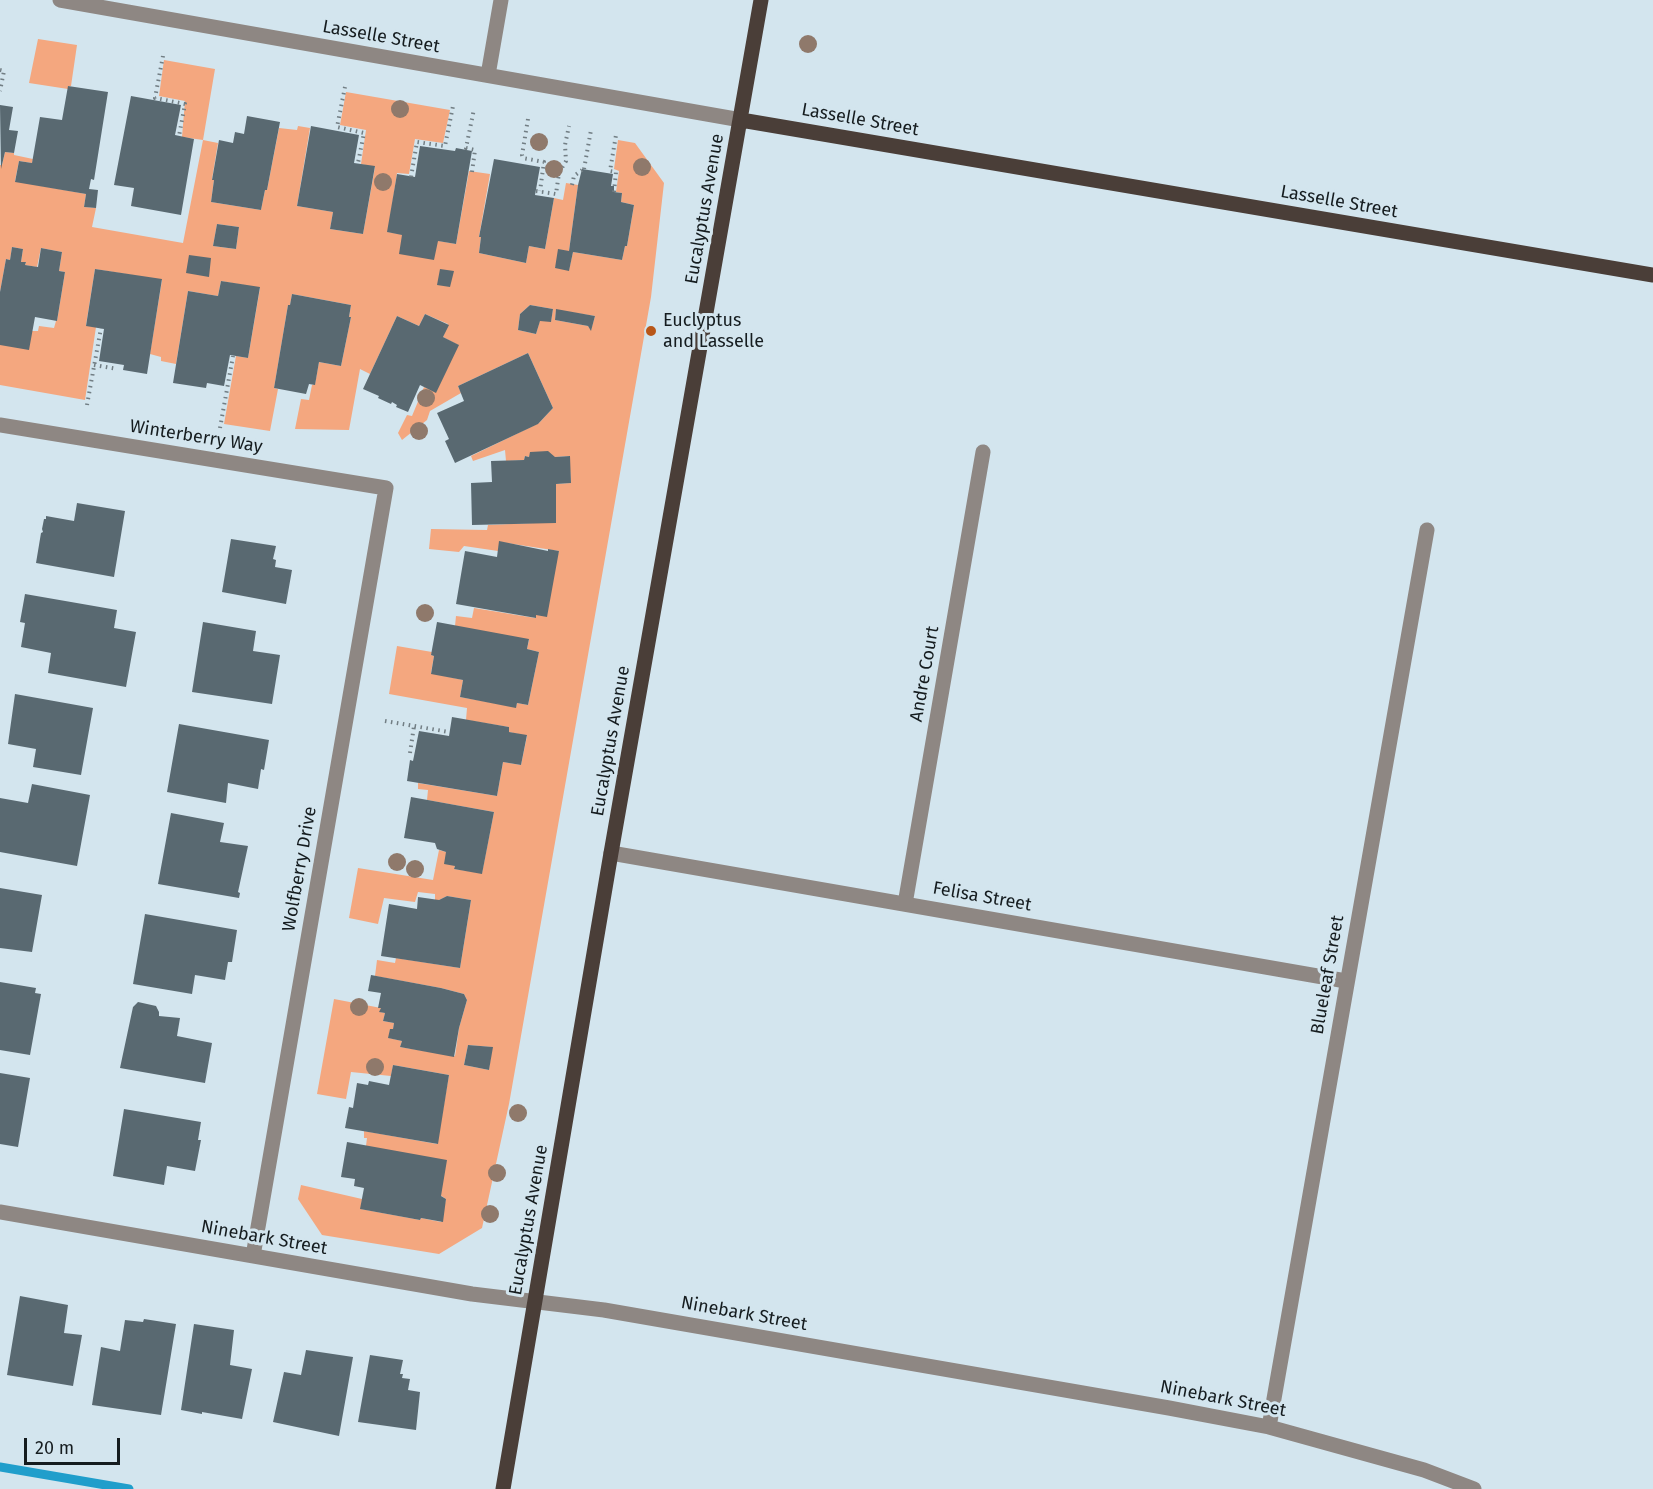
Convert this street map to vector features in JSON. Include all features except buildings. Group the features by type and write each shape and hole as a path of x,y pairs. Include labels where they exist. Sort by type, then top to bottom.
{"main road":[{"name":"Eucalyptus Avenue","path":"503,1489 611,853 761,0"},
{"name":"Lasselle Street","path":"741,120 1653,274"}],"street":[{"name":"Lasselle Street","path":"60,0 741,120"},
{"path":"488,75 501,0"},
{"name":"Winterberry Way","path":"0,425 386,488"},
{"name":"Andre Court","path":"905,904 983,452"},
{"name":"Wolfberry Drive","path":"253,1256 386,488"},
{"name":"Blueleaf Street","path":"1269,1427 1427,530"},
{"name":"Felisa Street","path":"611,853 1347,981"},
{"name":"Ninebark Street","path":"0,1212 472,1293 616,1312 1269,1427 1424,1470 1474,1489"}],"path":[{"path":"163,56 155,98 185,104 179,136"},
{"path":"0,70 4,71 0,91"},
{"path":"345,87 337,127 364,133 358,163"},
{"path":"411,177 417,142 445,146 453,106"},
{"path":"472,172 475,150 466,148 474,110"},
{"path":"528,119 522,155 523,158 544,162 538,191 556,194 560,172 566,161 565,145 569,126"},
{"path":"572,185 574,176 583,169 591,130"},
{"path":"614,192 616,172 610,171 616,135"},
{"path":"87,405 100,328"},
{"path":"220,428 233,356"},
{"path":"94,365 117,369"},
{"path":"385,721 449,732"},
{"path":"410,753 414,726"}],"shaded area":[{"path":"38,39 77,45 71,86 68,86 68,89 29,83"},
{"path":"164,60 215,69 203,140 182,137 185,101 159,96"},
{"path":"346,92 450,110 443,143 415,139 409,174 397,173 388,232 456,244 469,171 490,174 479,237 481,237 479,253 526,263 529,246 545,249 554,198 563,200 566,183 578,185 569,251 555,267 569,270 573,252 622,260 625,246 627,246 634,205 621,202 622,193 616,192 619,171 614,169 618,140 635,143 664,183 651,297 509,1104 482,1228 439,1254 322,1235 298,1199 301,1185 362,1199 361,1209 441,1222 446,1199 366,1146 367,1138 364,1138 364,1131 437,1144 449,1075 393,1065 391,1076 351,1072 346,1099 317,1094 334,999 381,1008 380,1012 385,1013 383,1021 394,1023 393,1029 390,1029 389,1038 402,1041 400,1047 455,1056 459,1028 467,1000 464,994 375,976 377,960 395,963 396,958 460,968 471,900 447,896 435,900 435,894 418,892 415,902 384,898 378,924 349,918 358,868 433,880 439,850 446,852 455,866 454,869 482,873 494,812 427,800 428,790 418,789 418,783 497,796 503,762 521,765 527,736 509,732 509,727 466,720 467,708 389,694 397,646 432,652 431,655 434,656 431,673 463,680 460,697 516,707 517,703 528,705 539,652 527,649 529,640 455,626 456,616 472,618 474,608 535,618 559,551 500,542 498,551 464,546 459,552 429,549 431,529 487,530 488,525 556,522 556,484 571,483 569,456 555,457 531,452 529,457 525,456 524,460 506,461 505,450 473,461 471,456 539,423 553,408 528,353 458,386 461,393 430,411 427,420 402,440 398,433 407,415 412,416 424,387 436,392 458,345 443,337 448,324 425,314 419,326 397,316 370,374 360,369 349,430 295,429 301,399 309,400 319,362 341,366 351,317 349,317 351,305 292,294 290,305 288,305 274,388 278,389 270,431 224,424 236,356 248,358 260,288 221,281 218,296 188,291 176,364 161,361 161,357 150,354 162,280 95,269 86,325 96,327 85,400 0,385 0,345 32,331 38,331 39,326 54,328 65,272 59,271 62,252 41,248 37,267 21,262 23,249 12,247 10,260 6,259 0,292 0,165 2,165 5,152 33,159 32,163 19,161 15,181 86,194 84,207 96,208 92,227 183,243 203,140 218,143 211,202 261,210 279,128 297,130 298,126 310,128 297,206 333,212 330,229 363,234 375,167 361,164 366,130 340,125","holes":["217,224 239,227 236,249 213,246","530,305 553,309 551,321 540,320 536,334 518,330 520,314","556,310 595,316 591,330 588,326 555,320","468,1045 492,1047 489,1070 464,1065"]}],"waterway":[{"path":"0,1467 129,1489"}],"place":[{"name":"Euclyptus and Lasselle","path":"651,331"}]}
